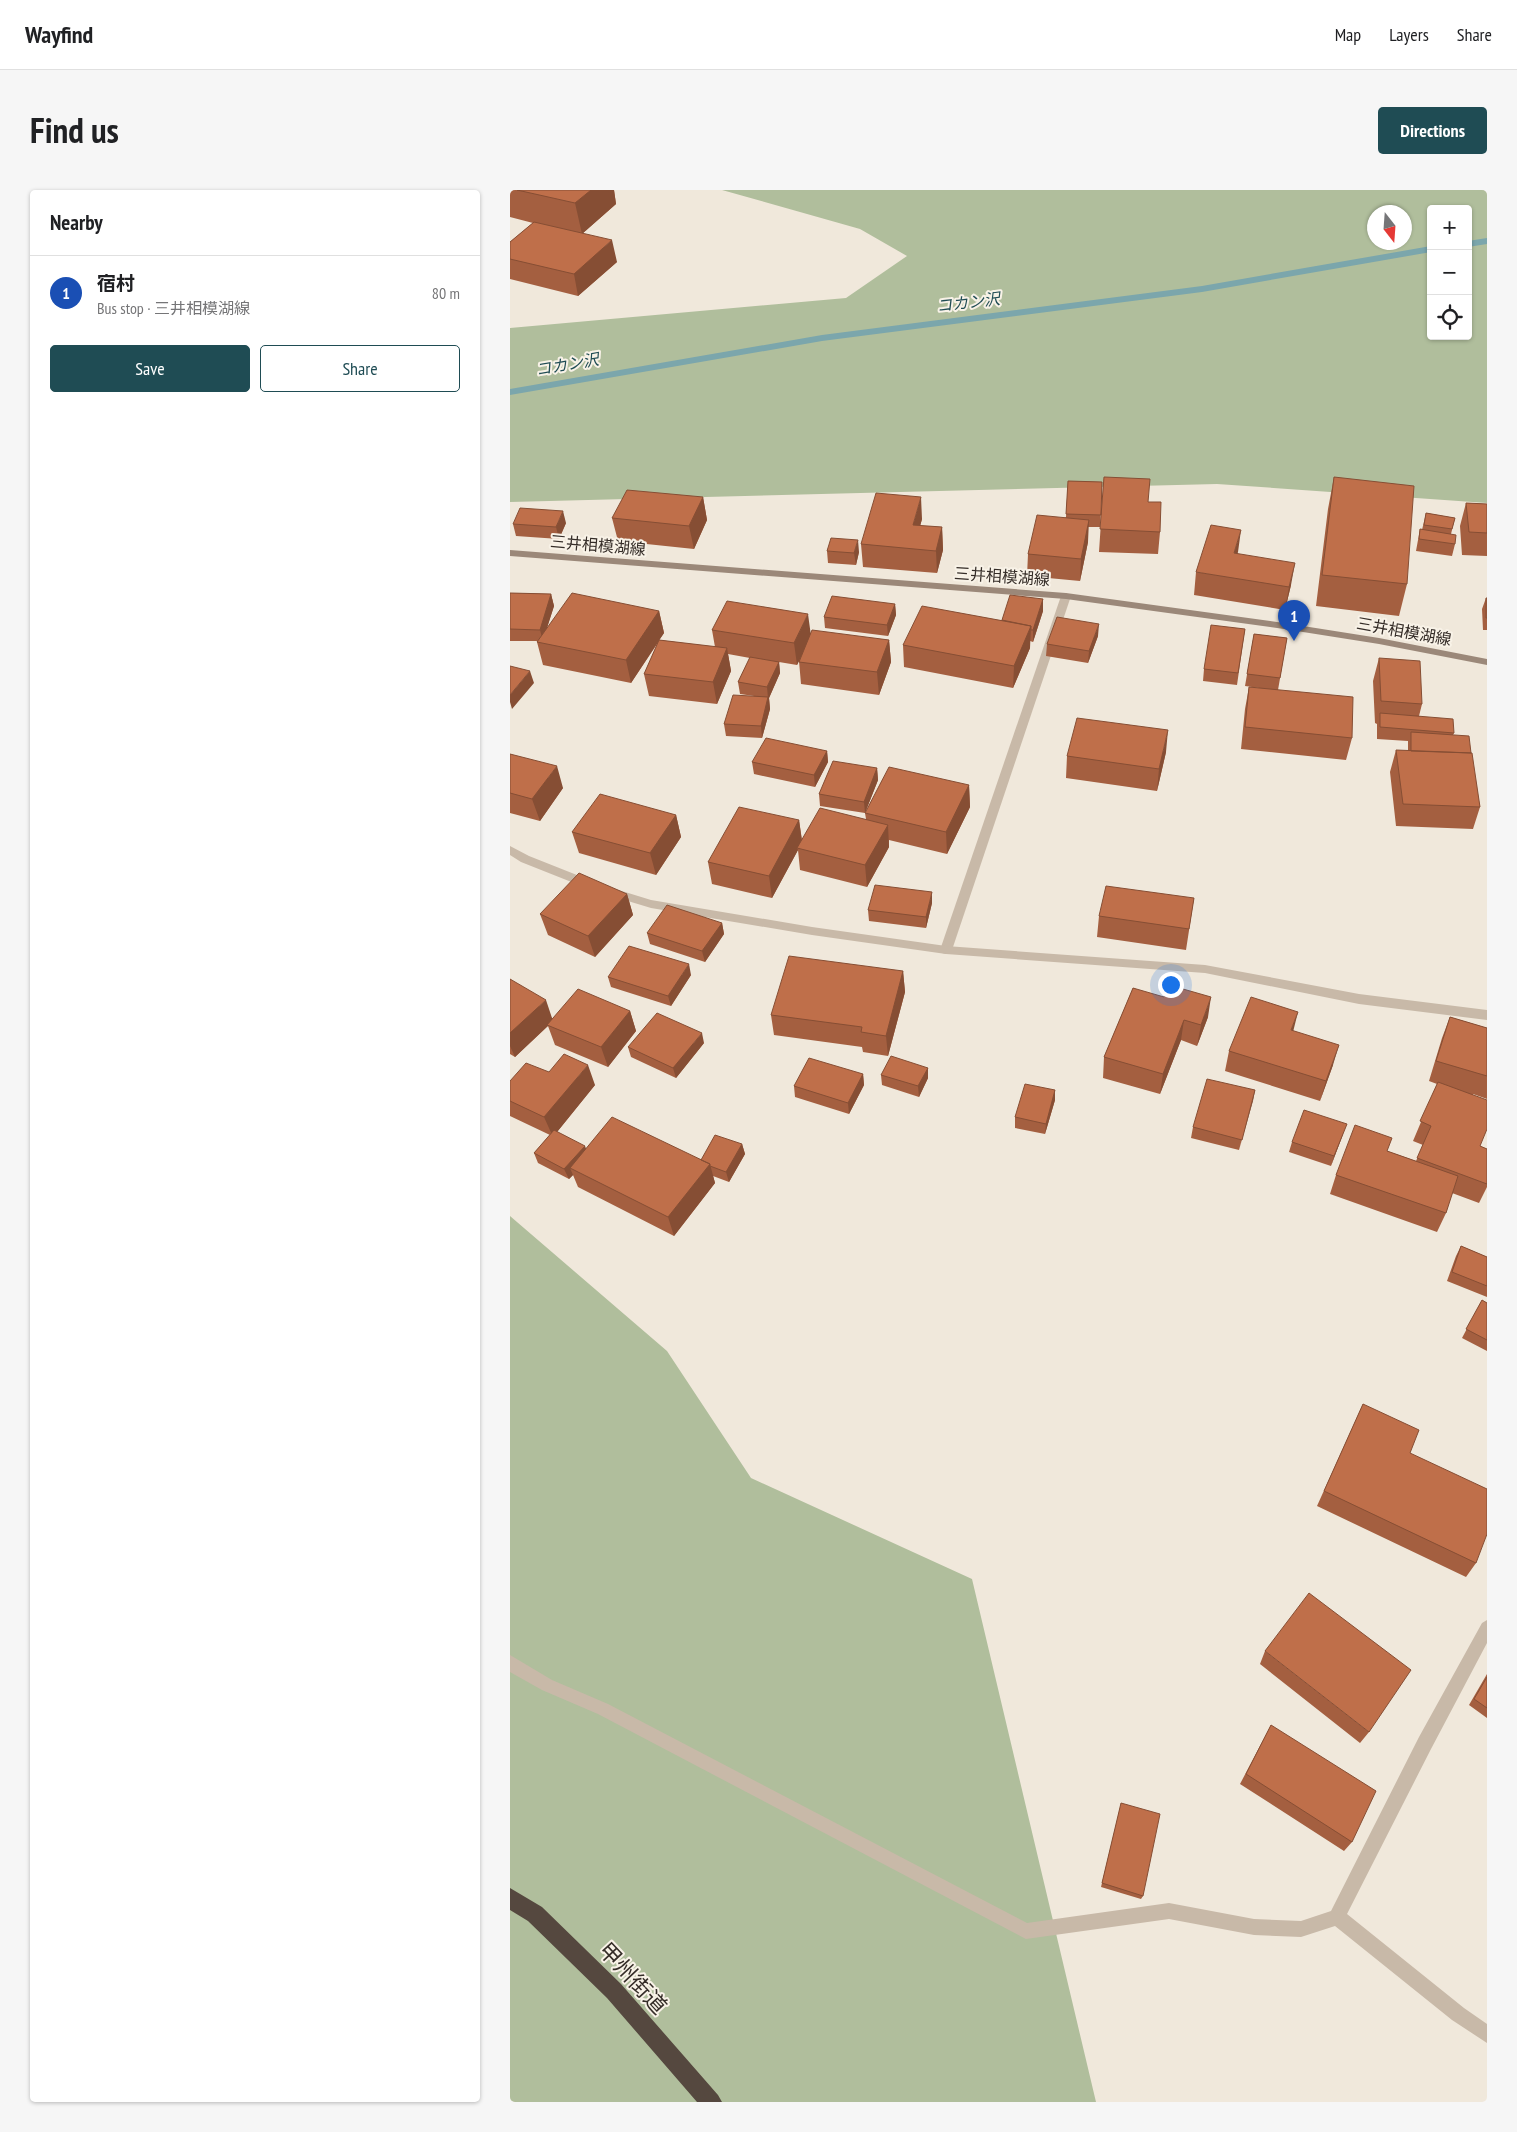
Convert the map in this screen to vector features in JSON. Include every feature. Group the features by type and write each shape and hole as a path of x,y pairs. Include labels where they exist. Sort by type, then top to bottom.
{"highway":[{"name":"甲州街道","path":"510,1898 534,1914 614,1991 711,2102"}],"main road":[{"name":"三井相模湖線","path":"510,553 1066,596 1284,626 1406,646 1487,662"}],"street":[{"path":"946,950 1066,596"},
{"path":"510,850 525,859 600,888 651,904 812,931 946,950 1205,969 1359,999 1487,1015"},
{"path":"510,1663 547,1685 603,1709 1026,1931 1169,1911 1254,1927 1301,1930 1337,1917 1425,1743 1487,1628"},
{"path":"1337,1917 1458,2014 1487,2034"}],"green space":[{"path":"722,190 1487,190 1487,503 1217,484 510,502 510,328 846,298 907,256 860,229"},
{"path":"510,1216 667,1351 751,1478 972,1579 1096,2102 510,2102"}],"building":[{"path":"517,190 591,190 575,203"},
{"path":"534,222 612,240 574,274 510,259 510,242"},
{"path":"1104,477 1150,479 1148,502 1161,502 1160,532 1100,529"},
{"path":"1334,477 1414,486 1407,584 1322,575"},
{"path":"1068,481 1102,482 1101,515 1066,514"},
{"path":"627,490 703,497 689,526 612,518"},
{"path":"876,493 921,497 913,525 942,527 936,551 861,544"},
{"path":"1466,503 1487,504 1487,533 1469,532"},
{"path":"520,508 563,511 556,527 513,524"},
{"path":"1426,513 1455,518 1452,529 1424,525"},
{"path":"1037,515 1089,520 1081,559 1028,554"},
{"path":"1211,525 1241,530 1234,553 1295,563 1289,587 1196,572"},
{"path":"1420,529 1456,535 1455,544 1419,539"},
{"path":"831,538 858,540 854,553 827,551"},
{"path":"510,593 551,594 540,630 510,629"},
{"path":"572,593 659,611 626,660 537,642"},
{"path":"1010,595 1043,599 1033,630 1031,630 1031,626 1002,620"},
{"path":"832,596 895,604 887,625 824,617"},
{"path":"1487,598 1487,618 1486,618"},
{"path":"727,601 808,614 794,643 712,630"},
{"path":"922,606 1031,626 1014,666 903,645"},
{"path":"1057,617 1099,624 1089,651 1047,644"},
{"path":"1211,625 1245,629 1238,673 1204,669"},
{"path":"812,630 889,640 877,672 799,662"},
{"path":"1254,634 1287,638 1280,678 1247,674"},
{"path":"659,640 727,648 713,682 644,674"},
{"path":"750,657 779,662 767,687 738,682"},
{"path":"1379,658 1420,661 1422,704 1381,701"},
{"path":"510,666 530,671 510,695"},
{"path":"1249,687 1353,697 1352,738 1245,727"},
{"path":"733,695 768,697 761,726 724,724"},
{"path":"1380,713 1453,719 1454,733 1380,727"},
{"path":"1077,718 1168,730 1159,769 1067,756"},
{"path":"1411,732 1469,736 1471,753 1411,751"},
{"path":"766,738 827,751 814,775 752,762"},
{"path":"1396,750 1472,753 1480,807 1403,804"},
{"path":"510,754 557,766 532,799 510,793"},
{"path":"833,761 877,768 864,802 819,794"},
{"path":"889,767 969,785 946,832 865,813"},
{"path":"600,794 676,815 650,853 572,832"},
{"path":"739,807 799,820 769,876 708,862"},
{"path":"820,808 888,825 865,865 797,848"},
{"path":"579,873 627,894 588,936 540,914"},
{"path":"875,885 932,892 926,917 868,910"},
{"path":"1106,886 1194,898 1189,929 1099,916"},
{"path":"667,905 722,923 702,951 647,933"},
{"path":"629,946 689,964 668,996 608,977"},
{"path":"789,956 903,971 886,1036 861,1032 862,1027 771,1015"},
{"path":"510,979 546,1000 510,1033"},
{"path":"1169,985 1211,997 1201,1025 1184,1020 1163,1074 1104,1057 1133,988 1164,997"},
{"path":"578,989 630,1011 601,1047 547,1025"},
{"path":"1251,997 1298,1012 1291,1030 1339,1045 1326,1081 1229,1051"},
{"path":"657,1013 702,1033 673,1068 628,1047"},
{"path":"1450,1017 1487,1028 1487,1076 1436,1061"},
{"path":"564,1054 588,1065 544,1117 510,1101 510,1081 526,1063 549,1072"},
{"path":"891,1056 928,1068 918,1086 881,1075"},
{"path":"809,1058 863,1074 848,1103 794,1086"},
{"path":"1207,1079 1255,1090 1242,1140 1193,1127"},
{"path":"1438,1082 1487,1100 1487,1129 1480,1146 1487,1149 1487,1184 1417,1158 1431,1126 1420,1121"},
{"path":"1025,1084 1055,1090 1046,1124 1015,1117"},
{"path":"1304,1110 1347,1124 1334,1156 1292,1142"},
{"path":"612,1117 710,1164 668,1217 570,1168"},
{"path":"1355,1125 1392,1138 1387,1151 1458,1176 1446,1213 1336,1175"},
{"path":"554,1130 585,1146 564,1169 534,1153"},
{"path":"715,1135 742,1144 726,1172 710,1166 710,1164 701,1160"},
{"path":"1461,1246 1487,1257 1487,1286 1452,1272"},
{"path":"1482,1300 1487,1303 1487,1340 1466,1329"},
{"path":"1363,1404 1419,1430 1410,1453 1487,1489 1487,1534 1476,1563 1324,1491"},
{"path":"1309,1593 1411,1670 1369,1732 1265,1651"},
{"path":"1487,1677 1487,1708 1474,1699"},
{"path":"1271,1725 1376,1791 1352,1842 1246,1774"},
{"path":"1121,1803 1160,1814 1143,1896 1102,1883"}],"waterway":[{"name":"コカン沢","path":"1472,243 1487,241"},
{"name":"コカン沢","path":"510,392 822,338 1202,289 1427,250"}],"place":[{"name":"宿村","path":"1294,641"}]}
